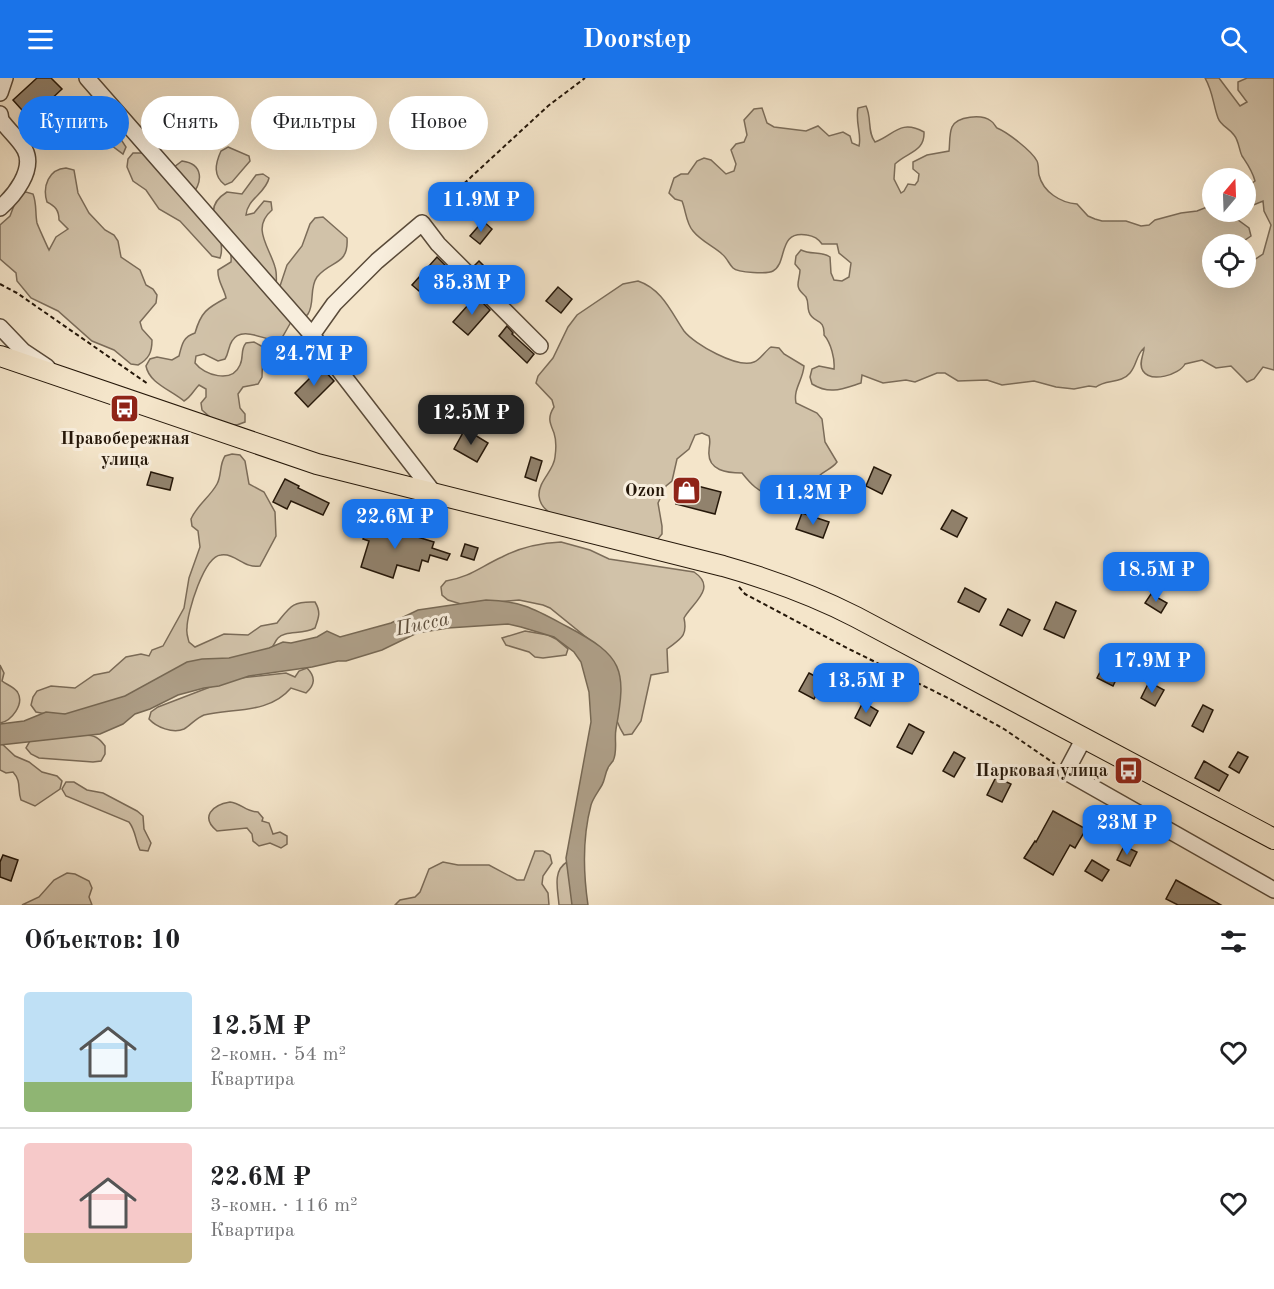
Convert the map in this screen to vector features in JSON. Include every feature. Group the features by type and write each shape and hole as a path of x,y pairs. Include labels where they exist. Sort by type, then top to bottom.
{"main road":[{"path":"0,356 317,464 723,566 783,585 825,601 856,617 1274,839"}],"street":[{"path":"0,93 5,78"},
{"path":"87,78 312,335 434,493"},
{"path":"0,114 1,120 26,151 27,168 12,197 0,208"},
{"path":"312,335 334,304 377,261 422,222 438,244 540,346"},
{"path":"0,327 23,351 65,378"},
{"path":"1084,738 1066,772 1274,891"}],"path":[{"path":"422,222 548,106 585,78"},
{"path":"0,284 18,293 148,384"},
{"path":"739,586 745,594 1004,729 1066,772"}],"shaded area":[{"path":"1205,78 1219,78 1240,106 1247,102 1238,90 1238,82 1247,78 1274,78 1274,370 1263,367 1254,379 1247,382 1231,366 1216,368 1202,360 1185,364 1171,374 1152,377 1147,375 1142,368 1144,348 1132,370 1126,376 1096,387 1074,389 1034,381 1002,385 987,380 958,381 945,373 937,373 915,382 906,380 883,383 862,375 861,383 848,387 830,390 818,387 812,384 810,377 812,369 819,366 834,369 833,356 829,342 824,335 823,326 811,316 807,299 799,289 800,270 795,264 796,256 801,250 830,257 834,280 842,281 849,277 851,263 839,253 837,244 822,244 814,237 798,235 791,237 787,242 778,267 773,271 736,270 722,254 693,231 687,221 682,201 675,199 669,193 674,178 681,174 688,174 697,161 704,158 711,160 726,174 734,171 736,164 731,150 736,144 744,142 747,135 744,120 754,109 762,108 767,123 774,127 806,131 818,126 829,136 843,132 850,136 852,143 859,146 858,108 866,106 871,134 875,142 898,129 909,127 924,132 922,144 895,164 894,179 901,193 908,184 915,185 918,181 919,174 913,169 913,162 927,155 949,151 950,133 955,123 964,118 982,117 991,121 1030,152 1037,161 1044,187 1059,199 1077,204 1088,216 1095,219 1126,221 1141,226 1149,225 1155,220 1202,209 1202,222 1241,222 1249,228 1250,234 1202,234 1202,288 1256,288 1256,259 1263,254 1271,225 1264,211 1263,201 1256,204 1256,168 1250,168 1242,156 1236,137 1219,121"},
{"path":"235,150 249,156 250,161 232,182 225,185 217,174 216,165 221,151"},
{"path":"133,153 146,153 170,170 182,161 198,170 198,185 191,196 218,233 222,249 220,258 212,256 180,221 159,209 146,190 133,181 127,167 128,159"},
{"path":"66,168 74,170 78,193 89,213 105,230 114,235 118,241 121,257 140,270 146,285 157,295 156,303 140,322 142,329 152,340 152,344 147,358 138,365 131,364 114,350 92,341 58,311 31,298 17,281 16,273 0,259 0,225 10,216 18,195 26,192 33,194 37,223 49,250 56,237 68,229 59,220 56,209 47,202 45,190 51,175 55,171"},
{"path":"263,174 269,178 267,183 247,209 246,215 254,213 264,201 271,202 272,210 266,217 262,230 276,270 277,295 287,265 302,246 310,224 315,218 323,217 347,238 347,247 345,254 338,262 317,277 308,314 302,319 291,322 278,341 241,334 232,341 225,359 218,361 204,354 196,356 195,363 199,367 211,374 225,376 236,371 240,365 246,343 254,342 263,347 262,377 258,384 243,387 238,394 240,408 245,414 245,422 228,425 222,424 202,410 201,403 206,397 206,389 199,385 184,401 156,382 146,366 150,359 157,357 172,360 179,356 184,342 195,333 206,311 226,298 218,270 231,262 230,252 214,217 214,208 218,200 227,192 242,194 256,175"},
{"path":"638,281 660,295 689,336 717,354 727,359 747,363 756,361 771,347 779,348 784,354 804,366 796,393 796,403 817,413 822,419 825,442 837,462 821,474 803,494 785,499 772,496 755,487 742,473 720,470 715,467 709,458 709,436 702,433 695,435 689,449 677,459 672,481 666,486 658,503 662,534 657,540 552,514 543,507 539,491 554,462 556,445 550,420 554,407 552,400 536,383 538,376 553,358 568,327 577,315 623,284"},
{"path":"240,455 245,461 249,484 264,492 275,512 276,536 260,566 249,565 226,555 215,558 209,565 198,586 190,610 187,630 189,642 195,647 224,634 248,635 261,626 277,623 292,606 301,603 315,602 319,615 315,628 281,636 270,650 77,713 36,712 31,705 37,691 51,686 75,688 94,675 109,672 126,657 141,654 149,656 152,650 163,646 184,608 189,578 200,547 198,531 192,526 191,519 217,484 225,456"},
{"path":"561,542 590,550 609,559 694,572 704,584 701,595 684,618 684,634 667,649 668,672 651,675 641,721 632,734 624,735 615,717 603,651 550,608 519,600 464,605 448,600 442,595 441,587 446,581 468,574 516,551"},
{"path":"525,631 548,635 556,639 568,649 566,655 535,657 529,652 506,645 502,638"},
{"path":"0,665 4,673 2,681 15,689 19,702 13,716 0,723"},
{"path":"307,668 313,681 306,693 291,688 282,696 262,706 204,715 184,729 175,731 156,725 149,719 151,712 158,707 231,679 286,673 295,677 299,671"},
{"path":"84,735 96,738 105,746 105,754 101,761 39,758 26,748 30,741"},
{"path":"0,742 15,756 29,762 42,772 57,776 62,781 60,789 35,806 21,800 16,776 13,772 6,773 0,770"},
{"path":"66,782 74,782 87,790 103,793 143,816 144,829 151,843 148,851 140,850 129,822 66,796 62,789"},
{"path":"230,802 258,812 263,818 262,821 269,823 273,834 280,832 287,836 287,844 281,848 270,843 259,846 253,841 252,834 247,828 217,831 209,821 210,812"},
{"path":"535,851 543,851 550,855 552,863 543,876 542,884 548,893 549,905 395,905 400,900 415,897 420,892 429,869 443,862 458,865 489,865 517,880 524,880"},
{"path":"567,862 573,905 559,905 557,887 559,870"},
{"path":"67,873 89,881 92,888 89,897 92,905 22,905 39,897 54,880"}],"water":[{"name":"Писса","path":"486,600 520,604 547,616 600,647 617,666 621,692 615,753 603,783 592,802 586,830 584,867 588,905 572,905 566,858 591,722 589,692 581,662 574,652 554,637 521,627 508,624 448,628 417,633 382,650 346,661 249,676 219,686 178,695 135,714 123,724 100,734 0,745 0,724 24,721 46,712 65,714 125,696 187,662 229,658 283,642 291,643 317,637 327,631 340,637 391,623 418,610"}],"building":[{"path":"37,78 51,78 62,89 55,96 18,96 18,106 13,100"},
{"path":"483,221 492,229 480,244 470,236"},
{"path":"437,257 450,270 426,297 412,285"},
{"path":"479,261 492,274 487,279 474,266"},
{"path":"558,287 572,299 561,313 546,301"},
{"path":"476,296 490,310 468,335 453,322"},
{"path":"507,326 512,334 534,354 527,363 499,336"},
{"path":"321,367 334,381 308,407 295,393"},
{"path":"465,429 488,443 477,462 454,449"},
{"path":"531,457 542,461 536,481 525,477"},
{"path":"874,467 891,475 882,494 866,486"},
{"path":"151,472 173,478 170,490 147,485"},
{"path":"285,479 329,503 323,515 291,501 287,509 273,502"},
{"path":"682,482 721,492 715,514 676,504"},
{"path":"952,510 967,518 957,537 941,529"},
{"path":"802,513 829,522 823,538 796,529"},
{"path":"370,518 392,525 391,529 434,542 432,548 450,554 447,560 430,555 428,562 422,560 419,571 397,565 393,578 361,567 369,541 363,539"},
{"path":"465,544 478,548 474,560 461,556"},
{"path":"965,588 986,599 979,612 958,602"},
{"path":"1151,594 1167,603 1161,613 1145,603"},
{"path":"1056,602 1076,611 1064,638 1044,629"},
{"path":"1008,609 1030,620 1022,636 1000,625"},
{"path":"1109,655 1124,663 1113,686 1097,678"},
{"path":"809,673 824,681 814,699 799,691"},
{"path":"1149,682 1164,690 1155,706 1141,698"},
{"path":"863,702 878,711 870,726 855,718"},
{"path":"1203,705 1213,710 1203,732 1192,726"},
{"path":"909,724 924,732 912,754 897,747"},
{"path":"954,752 965,758 954,777 943,771"},
{"path":"1238,752 1248,757 1239,773 1229,767"},
{"path":"1204,761 1228,775 1219,791 1195,778"},
{"path":"996,777 1011,784 1002,802 987,795"},
{"path":"1053,811 1086,829 1075,848 1070,845 1053,875 1024,858 1036,842"},
{"path":"1124,846 1137,852 1130,866 1117,860"},
{"path":"3,855 18,860 11,881 0,877 0,862"},
{"path":"1092,860 1109,870 1102,881 1085,871"},
{"path":"1176,880 1221,905 1178,905 1166,899"}],"place":[{"name":"Правобережная улица","path":"125,409"},
{"name":"Ozon","path":"686,490"},
{"name":"Парковая улица","path":"1129,770"}]}
